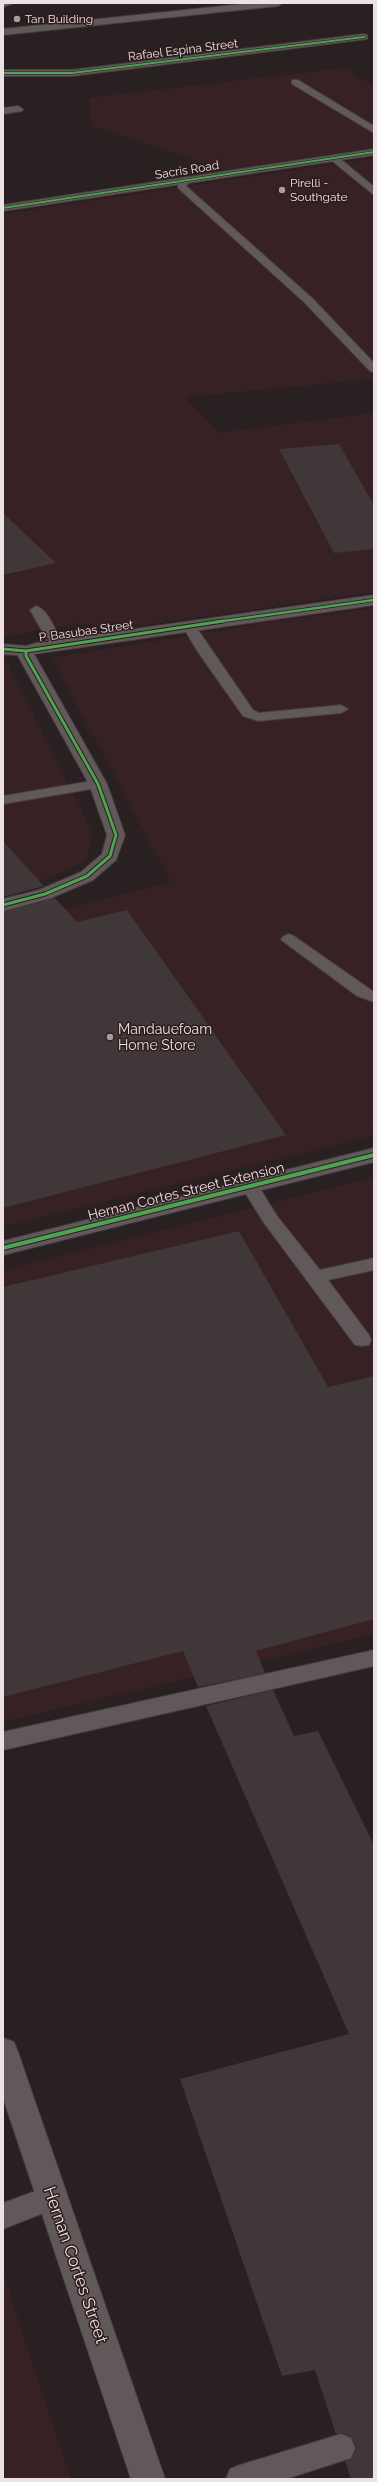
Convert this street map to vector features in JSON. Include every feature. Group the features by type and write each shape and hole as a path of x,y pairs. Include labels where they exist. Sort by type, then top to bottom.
{"street":[{"path":"3,4 9,3"},
{"path":"3,32 278,3"},
{"name":"Rafael Espina Street","path":"3,73 88,71 179,62 364,37"},
{"path":"3,111 18,109"},
{"name":"Sacris Road","path":"3,208 374,152"},
{"name":"P. Basubas Street","path":"3,905 45,894 87,876 110,856 116,835 98,784 26,656 26,651 56,645 374,600"},
{"path":"3,649 26,651"},
{"name":"Hernan Cortes Street Extension","path":"3,1248 374,1155"},
{"name":"Hernan Cortes Street","path":"3,2052 148,2479"}],"lane":[{"path":"295,82 374,130"},
{"path":"334,158 374,192"},
{"path":"189,179 181,186 308,300 374,369"},
{"path":"36,610 47,625 56,645"},
{"path":"189,627 204,652 248,713 258,717 341,709"},
{"path":"3,800 22,795 98,784"},
{"path":"288,939 363,993 374,997"},
{"path":"250,1186 270,1220 316,1277 362,1340"},
{"path":"316,1277 374,1264"},
{"path":"3,1741 374,1658"},
{"path":"3,2216 52,2197"},
{"path":"240,2479 341,2448"}],"shaded area":[{"path":"343,68 374,86 374,148 227,171 92,126 89,98"},
{"path":"374,158 374,379 185,397 219,433 374,413 374,592 116,629 78,623 3,637 3,214"},
{"path":"374,608 374,1135 3,1227 3,925 171,882 52,658 263,623"},
{"path":"3,655 93,834 87,860 48,879 3,891"},
{"path":"374,1177 374,1634 3,1722 3,1271"},
{"path":"3,2273 71,2479 3,2479"}],"building":[{"path":"339,444 374,505 374,549 334,553 279,449"},
{"path":"3,513 56,563 3,575"},
{"path":"3,841 44,886 3,897"},
{"name":"Mandauefoam Home Store","path":"55,898 77,922 127,910 286,1135 3,1208 3,912"},
{"path":"239,1231 328,1387 374,1376 374,1619 256,1651 265,1673 198,1687 183,1651 3,1697 3,1287"},
{"path":"273,1690 294,1736 318,1731 374,1845 374,2479 351,2479 345,2461 352,2459 356,2447 352,2437 342,2433 336,2434 315,2370 282,2376 180,2079 349,2034 206,1706"}],"cycle path":[{"path":"3,73 72,73 364,37"},
{"path":"3,208 374,152"},
{"path":"3,649 26,651 36,648 374,600"},
{"path":"3,905 45,894 87,876 110,856 116,835 98,784 26,656 26,651"},
{"path":"3,1248 374,1155"}],"place":[{"name":"Tan Building","path":"17,19"},
{"name":"Pirelli - Southgate","path":"282,190"},
{"name":"Mandauefoam Home Store","path":"110,1037"}]}
